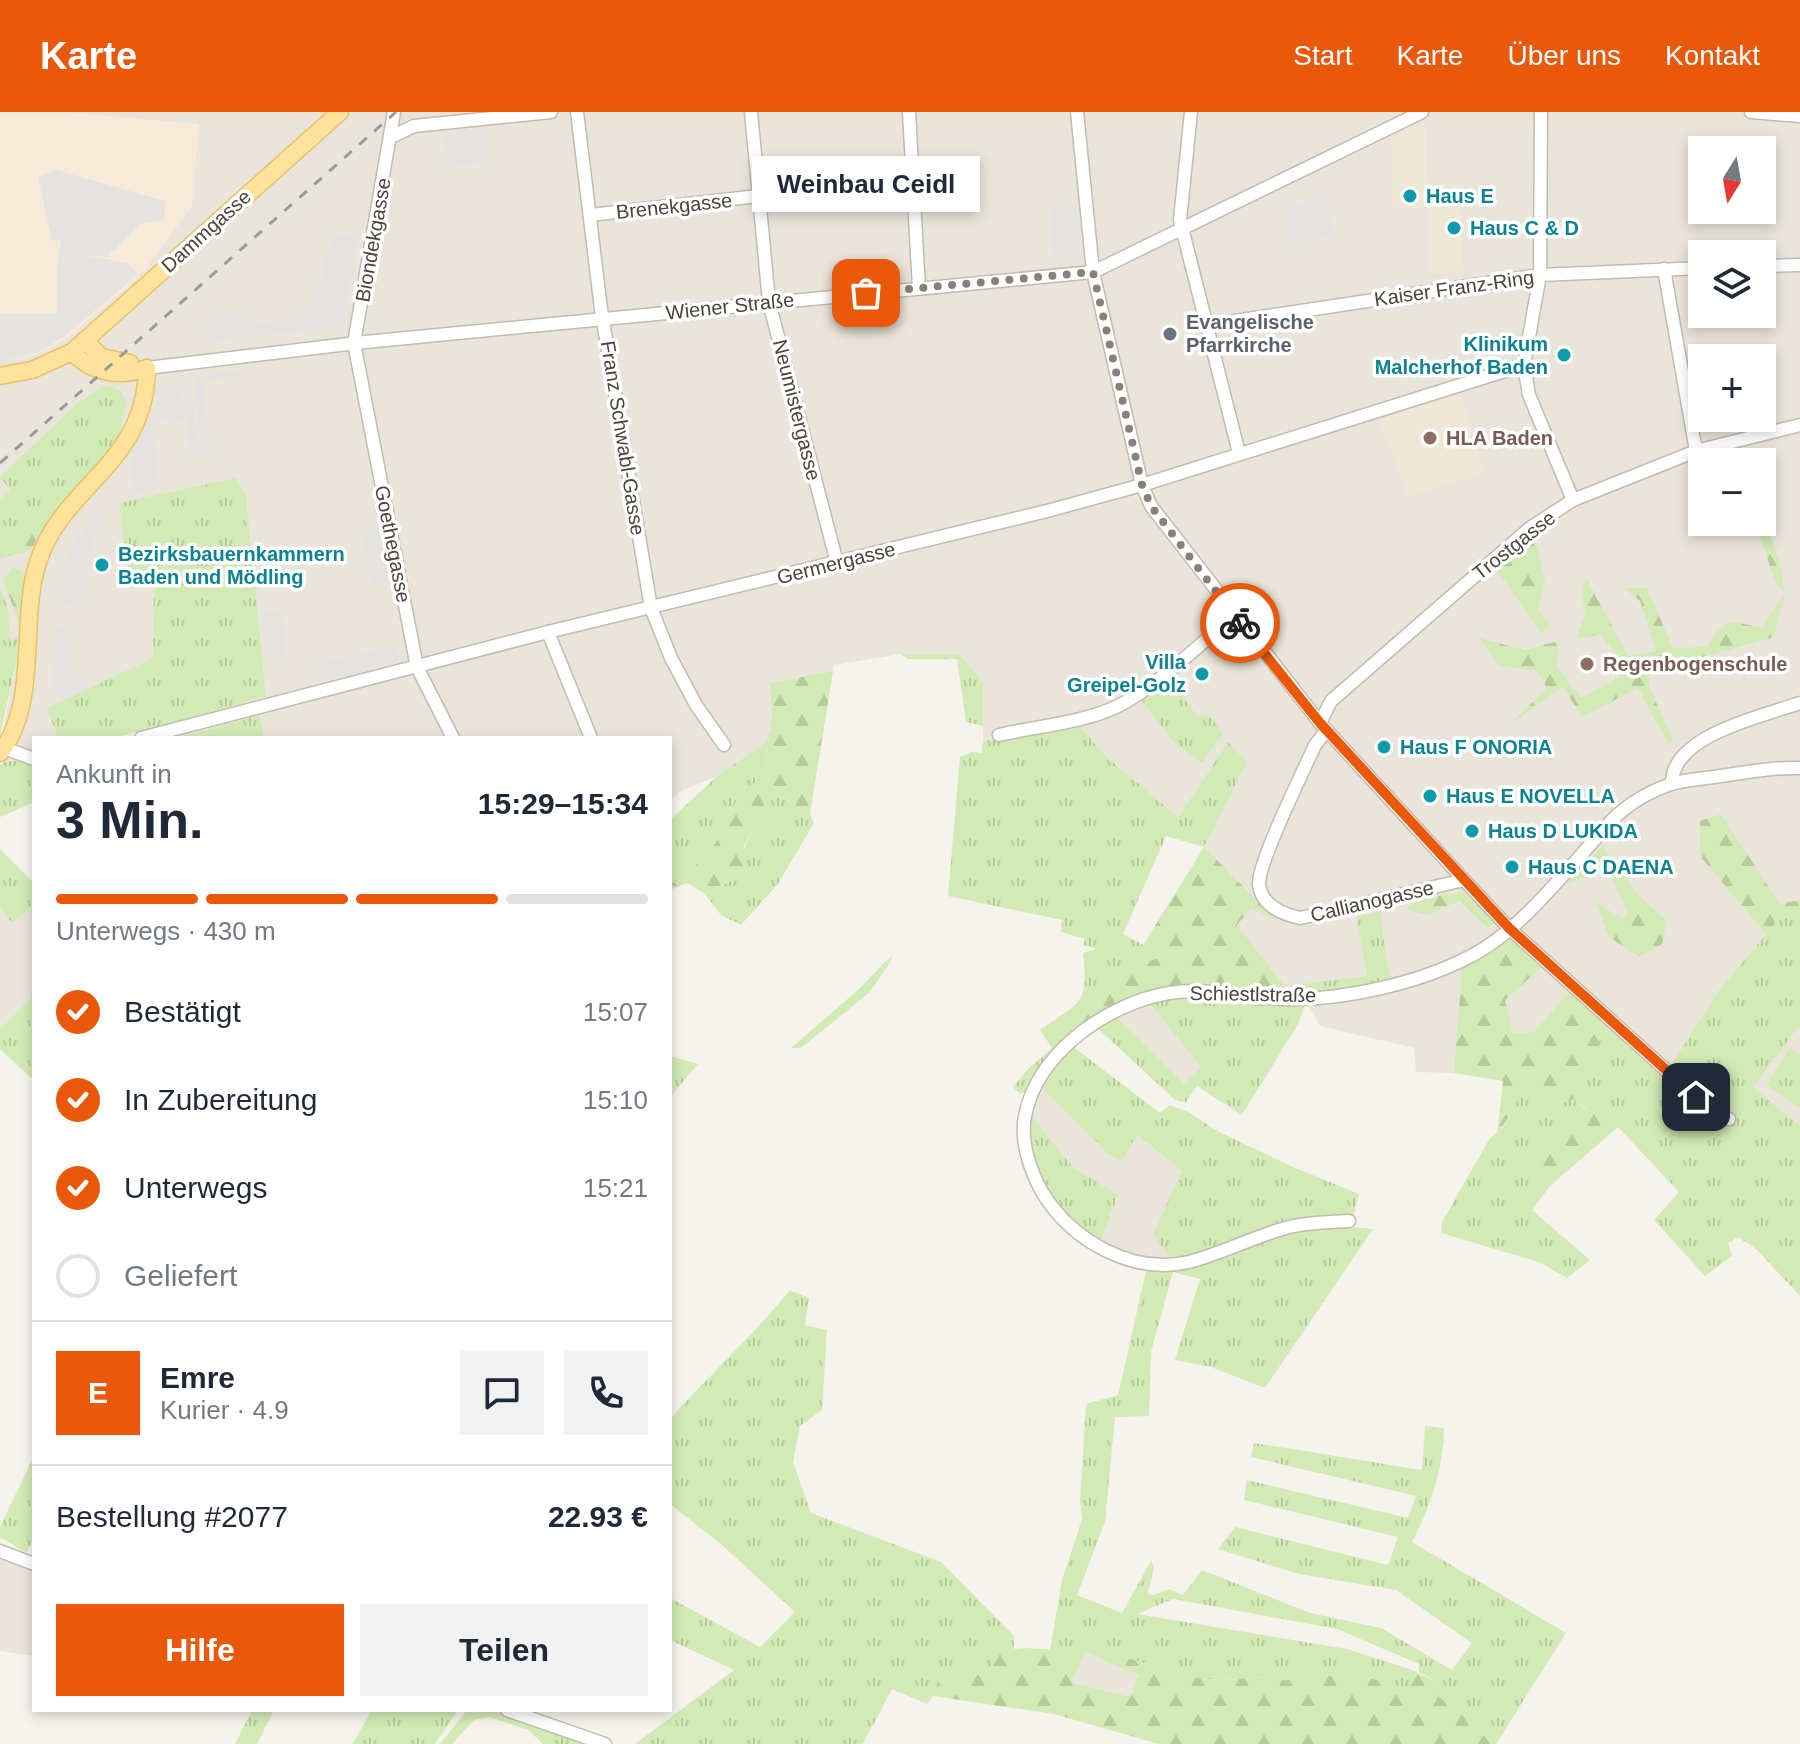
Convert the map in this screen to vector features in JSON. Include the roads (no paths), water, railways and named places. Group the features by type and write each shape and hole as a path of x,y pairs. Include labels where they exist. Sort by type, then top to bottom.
{"main road":[{"name":"Dammgasse","path":"72,352 340,112"},
{"name":"Wiener Straße","path":"85,340 101,357 147,368"},
{"name":"Wiener Straße","path":"72,352 89,368 99,371 134,373 147,368"},
{"path":"0,376 32,370 72,352"},
{"path":"2,751 20,704 26,672 37,562 67,511 130,437 140,414 147,368"}],"street":[{"name":"Biondekgasse","path":"354,343 394,112"},
{"path":"391,137 414,126 551,112"},
{"name":"Franz Schwabl-Gasse","path":"577,112 603,319 651,608 671,658 696,705 724,745"},
{"name":"Neumistergasse","path":"751,112 769,302 837,563"},
{"path":"909,112 919,288"},
{"path":"1077,112 1093,272 1142,485 1151,506 1323,726 1509,928 1719,1118 1729,1119"},
{"path":"1191,112 1180,220 1239,453"},
{"name":"Wiener Straße","path":"147,368 354,343 1093,272 1422,112"},
{"path":"1541,112 1540,275 1524,365 1529,395 1573,500"},
{"path":"1751,112 1800,116"},
{"name":"Brenekgasse","path":"590,215 758,196"},
{"path":"1776,266 1800,265"},
{"name":"Kaiser Franz-Ring","path":"1208,325 1540,275 1688,268"},
{"path":"1664,269 1695,448"},
{"name":"Goethegasse","path":"354,343 417,667 452,736"},
{"name":"Germergasse","path":"149,736 548,632 1047,511 1142,485 1524,365"},
{"name":"Trostgasse","path":"1708,448 1800,425"},
{"name":"Trostgasse","path":"1260,874 1331,701 1530,528 1573,500 1688,454"},
{"path":"999,735 1089,716 1115,707 1137,695 1234,616"},
{"path":"548,632 590,736"},
{"path":"1800,703 1713,733 1681,756 1672,772 1672,783 1800,768"},
{"path":"2,751 32,758"},
{"name":"Schiestlstraße","path":"1349,1221 1291,1226 1188,1262 1159,1265 1130,1261 1085,1238 1043,1192 1026,1153 1024,1116 1040,1078 1060,1051 1108,1015 1143,1000 1168,993 1200,990 1296,998 1387,987 1471,956 1509,928 1546,893 1620,812 1649,793 1672,783"},
{"name":"Callianogasse","path":"1260,874 1259,886 1264,898 1279,913 1300,918 1464,880"},
{"path":"0,1551 32,1563"},
{"path":"513,1712 605,1744"}],"railway":[{"path":"0,463 396,112"}],"place":[{"name":"Haus E","path":"1410,196"},
{"name":"Haus C & D","path":"1454,228"},
{"name":"Weinbau Ceidl","path":"866,293"},
{"name":"Evangelische Pfarrkirche","path":"1170,334"},
{"name":"Klinikum Malcherhof Baden","path":"1564,355"},
{"name":"HLA Baden","path":"1430,438"},
{"name":"Bezirksbauernkammern Baden und Mödling","path":"102,565"},
{"name":"Regenbogenschule","path":"1587,664"},
{"name":"Villa Greipel-Golz","path":"1202,674"},
{"name":"Haus F ONORIA","path":"1384,747"},
{"name":"Haus E NOVELLA","path":"1430,796"},
{"name":"Haus D LUKIDA","path":"1472,831"},
{"name":"Haus C DAENA","path":"1512,867"}]}
